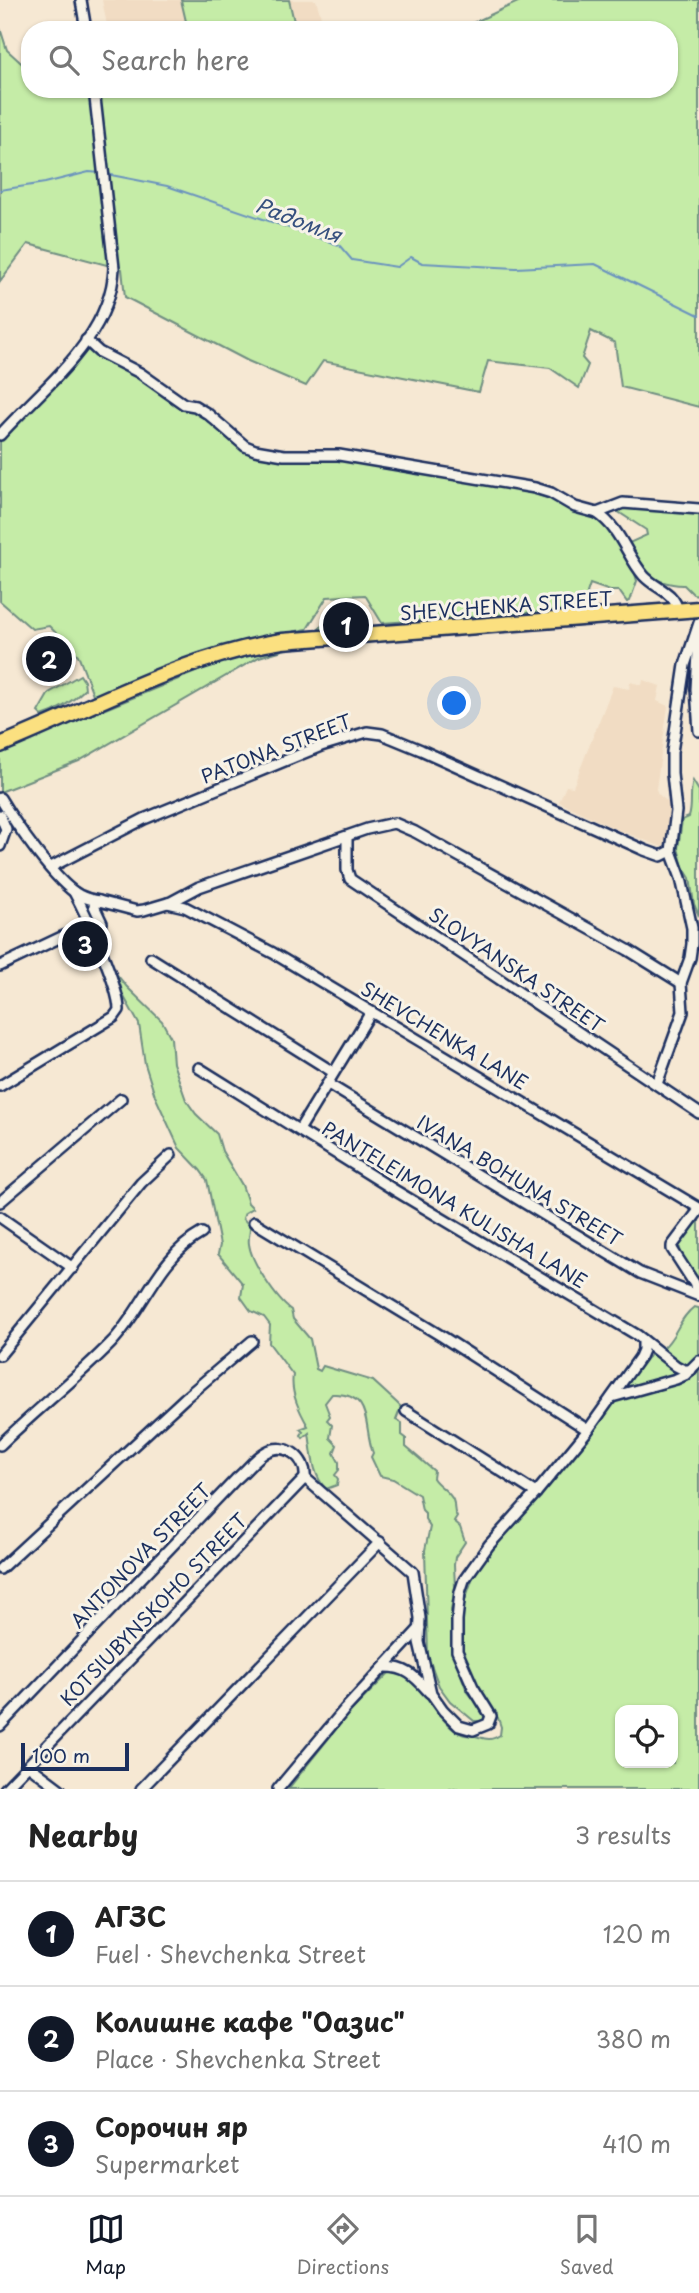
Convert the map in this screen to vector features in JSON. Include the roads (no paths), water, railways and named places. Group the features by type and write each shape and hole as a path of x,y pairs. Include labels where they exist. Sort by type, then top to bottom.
{"main road":[{"name":"SHEVCHENKA STREET","path":"0,745 194,663 247,646 295,640 699,610"}],"street":[{"path":"81,0 84,21"},
{"path":"0,435 64,369 86,340 108,303 114,268 95,98"},
{"path":"86,340 99,352 140,373 184,404 195,406 208,414 245,446 255,450 284,455 339,455 535,488 597,513 612,524 644,576 672,597 678,611"},
{"path":"597,513 623,503 699,509"},
{"path":"657,1084 683,1012 681,983 690,958 693,936 681,878 671,851 676,811 672,774 685,665 699,623"},
{"path":"699,634 696,689 699,731"},
{"name":"PATONA STREET","path":"51,867 144,819 338,740 358,733 373,732 481,775 644,850 661,856 671,851"},
{"path":"0,798 28,840 74,892 84,910 119,1003 117,1015 0,1086"},
{"path":"0,816 6,830 0,846"},
{"path":"74,892 82,897 136,911 168,903 199,887 386,823 402,825 628,950 681,983"},
{"name":"SLOVYANSKA STREET","path":"347,836 347,870 351,879 699,1113"},
{"path":"99,901 94,906 102,923 99,937 103,959"},
{"name":"SHEVCHENKA LANE","path":"168,903 185,907 251,941 699,1209"},
{"path":"0,966 89,925 102,923"},
{"path":"151,958 333,1072"},
{"path":"299,1130 371,1012"},
{"name":"PANTELEIMONA KULISHA LANE","path":"199,1068 643,1339 676,1366 691,1370"},
{"name":"IVANA BOHUNA STREET","path":"328,1084 640,1273 699,1296"},
{"path":"0,1202 121,1098"},
{"path":"0,1355 141,1183 171,1155"},
{"path":"699,1209 672,1246 673,1253 694,1283 699,1296"},
{"path":"0,1217 73,1268"},
{"path":"254,1222 443,1337 588,1430"},
{"path":"0,1445 112,1342 173,1255 202,1233"},
{"path":"386,1668 399,1667 410,1673 431,1693 452,1720 466,1729 483,1728 490,1720 488,1708 472,1688 457,1651 457,1620 464,1580 588,1430 640,1357 643,1339"},
{"path":"0,1569 185,1398 252,1341"},
{"path":"611,1398 676,1379 691,1370 699,1361"},
{"path":"406,1411 536,1493"},
{"name":"ANTONOVA STREET","path":"0,1726 236,1479 264,1454 280,1449 294,1453 303,1461 305,1478"},
{"path":"305,1478 413,1572 421,1627 419,1642 431,1693"},
{"name":"KOTSIUBYNSKOHO STREET","path":"5,1789 305,1478"},
{"path":"141,1789 380,1542"},
{"path":"278,1789 345,1709 386,1668 421,1627"},
{"path":"28,1765 60,1789"}],"waterway":[{"name":"Радомля","path":"0,190 89,172 101,173"},
{"name":"Радомля","path":"106,174 167,186 339,245 352,260 397,267 411,257 422,263 516,268 595,264 699,315"}],"place":[{"name":"АГЗС","path":"346,625"},
{"name":"Колишнє кафе \"Оазис\"","path":"49,659"},
{"name":"Сорочин яр","path":"85,944"}]}
